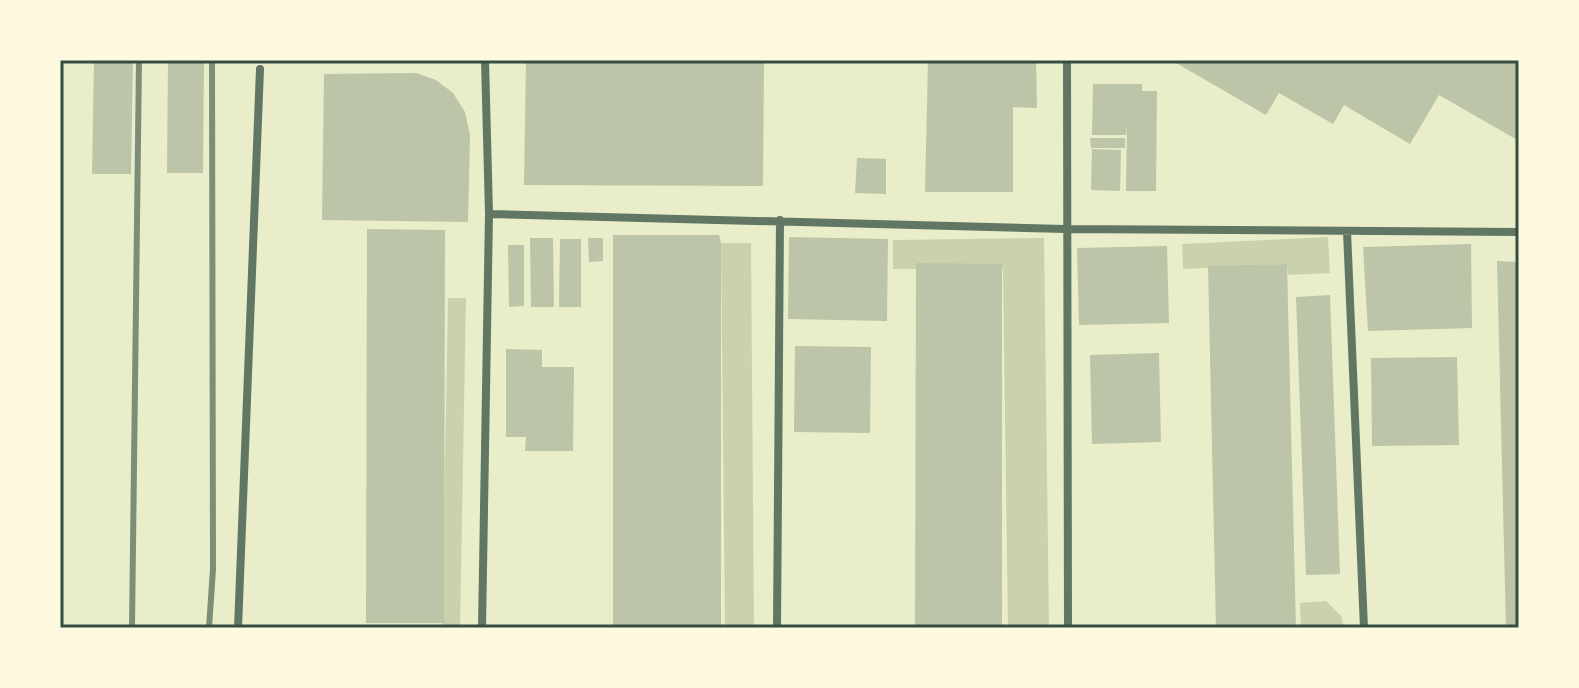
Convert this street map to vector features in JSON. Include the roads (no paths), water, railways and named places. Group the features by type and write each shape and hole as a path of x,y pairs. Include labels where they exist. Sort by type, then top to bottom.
{"street":[{"path":"482,628 489,214 485,60"},
{"path":"1067,60 1068,628"},
{"path":"238,628 260,69"},
{"path":"489,214 1065,229 1519,232"},
{"path":"777,628 780,220"},
{"path":"1347,231 1364,628"}],"railway":[{"path":"132,628 139,60"},
{"path":"209,628 213,569 212,60"}]}
